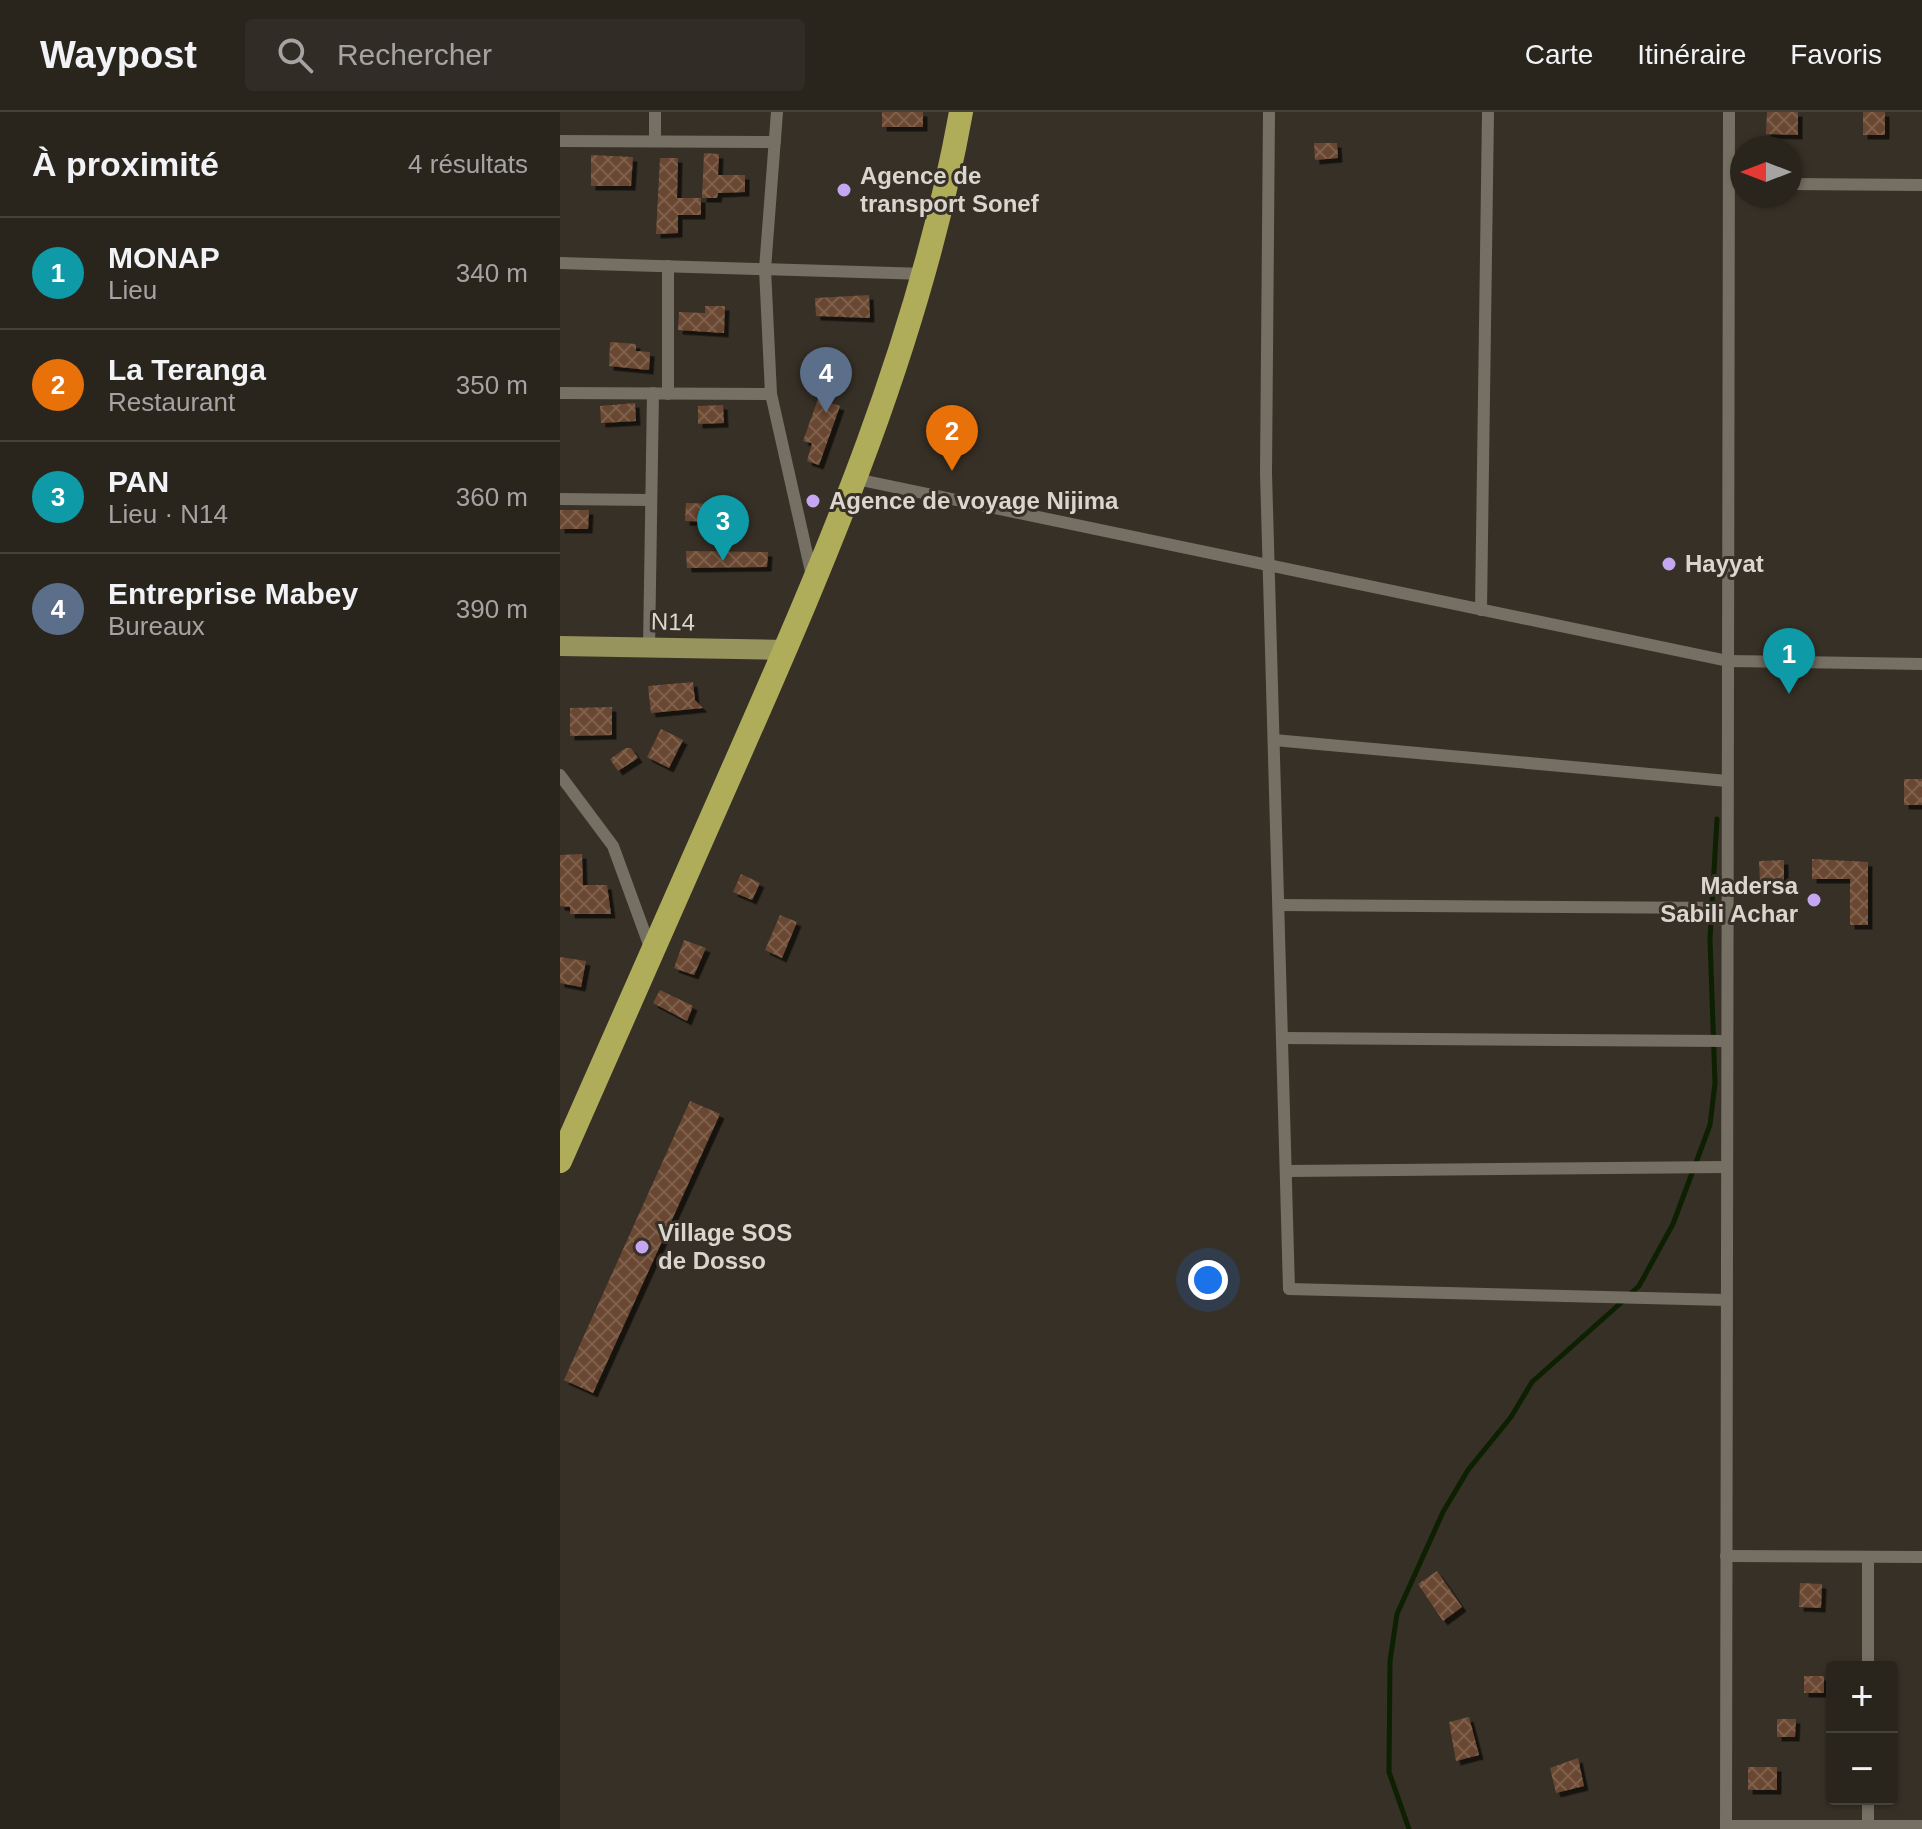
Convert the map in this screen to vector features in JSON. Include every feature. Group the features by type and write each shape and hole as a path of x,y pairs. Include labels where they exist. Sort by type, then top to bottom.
{"highway":[{"path":"560,1161 786,650 856,479 926,274 961,112"}],"main road":[{"name":"N14","path":"560,646 786,650"}],"street":[{"path":"655,112 655,141"},
{"path":"777,112 765,269 771,394 814,584"},
{"path":"1269,112 1269,565 1289,1289 1726,1300"},
{"path":"1481,610 1488,112"},
{"path":"1729,112 1731,136"},
{"path":"560,141 775,142"},
{"path":"1802,184 1922,185"},
{"path":"1736,208 1727,781 1726,1828 1922,1826"},
{"path":"560,263 926,274"},
{"path":"668,266 668,394"},
{"path":"560,393 771,394"},
{"path":"649,648 653,393"},
{"path":"856,479 1728,661 1922,664"},
{"path":"560,499 651,500"},
{"path":"1274,740 1727,781"},
{"path":"560,775 613,846 652,953"},
{"path":"1279,905 1727,908"},
{"path":"1284,1038 1727,1041"},
{"path":"1288,1171 1727,1167"},
{"path":"1726,1556 1922,1557"},
{"path":"1868,1558 1868,1661"},
{"path":"1868,1805 1868,1826"}],"building":[{"path":"882,112 923,112 923,127 882,127"},
{"path":"1767,112 1798,112 1798,135 1766,134"},
{"path":"1863,112 1885,112 1885,135 1863,135"},
{"path":"1314,143 1337,143 1338,158 1315,160"},
{"path":"704,153 719,154 718,175 745,175 745,192 718,193 717,198 702,198"},
{"path":"591,155 633,157 631,186 591,186"},
{"path":"660,158 678,158 677,198 701,198 701,215 678,215 678,233 656,234"},
{"path":"869,295 870,318 816,316 815,298"},
{"path":"705,306 725,306 724,333 678,330 679,312 705,313"},
{"path":"610,342 636,344 636,351 650,352 649,370 609,366"},
{"path":"818,399 840,406 819,465 807,461 812,443 803,441"},
{"path":"635,403 636,421 601,423 600,406"},
{"path":"723,405 724,423 698,424 698,406"},
{"path":"686,503 716,504 716,522 685,521"},
{"path":"560,510 589,510 588,529 560,529"},
{"path":"686,551 768,552 767,567 687,568"},
{"path":"693,682 695,700 703,708 651,713 648,686"},
{"path":"612,707 612,735 570,736 570,708"},
{"path":"661,729 683,740 669,768 647,757"},
{"path":"631,748 638,758 618,771 610,759"},
{"path":"1904,779 1922,779 1922,805 1904,805"},
{"path":"582,854 583,885 607,885 611,914 570,914 570,907 560,906 560,855"},
{"path":"1812,859 1868,862 1868,925 1850,925 1850,879 1812,879"},
{"path":"1784,860 1784,882 1760,883 1759,861"},
{"path":"741,874 760,883 752,900 733,892"},
{"path":"780,915 797,922 782,958 765,950"},
{"path":"684,940 706,948 694,975 674,968"},
{"path":"560,957 586,961 581,987 560,983"},
{"path":"660,990 693,1006 687,1021 653,1003"},
{"name":"Village SOS de Dosso","path":"690,1101 720,1114 593,1393 564,1380"},
{"path":"1437,1571 1462,1607 1443,1621 1418,1584"},
{"path":"1800,1583 1822,1584 1821,1608 1799,1607"},
{"path":"1804,1676 1824,1676 1824,1693 1804,1693"},
{"path":"1469,1717 1479,1755 1456,1761 1449,1722"},
{"path":"1777,1719 1796,1719 1795,1737 1777,1737"},
{"path":"1578,1758 1584,1786 1556,1793 1550,1768"},
{"path":"1748,1767 1777,1767 1777,1790 1748,1790"}],"waterway":[{"path":"1630,1294 1639,1286 1673,1224 1710,1125 1715,1083 1710,939 1717,819"},
{"path":"1409,1829 1389,1772 1390,1661 1397,1614 1443,1512 1468,1470 1511,1417 1532,1382 1623,1301"}],"place":[{"name":"Agence de transport Sonef","path":"844,190"},
{"name":"Entreprise Mabey","path":"826,413"},
{"name":"La Teranga","path":"952,471"},
{"name":"Agence de voyage Nijima","path":"813,501"},
{"name":"PAN","path":"723,561"},
{"name":"Hayyat","path":"1669,564"},
{"name":"MONAP","path":"1789,694"},
{"name":"Madersa Sabili Achar","path":"1814,900"},
{"name":"Village SOS de Dosso","path":"642,1247"}]}
